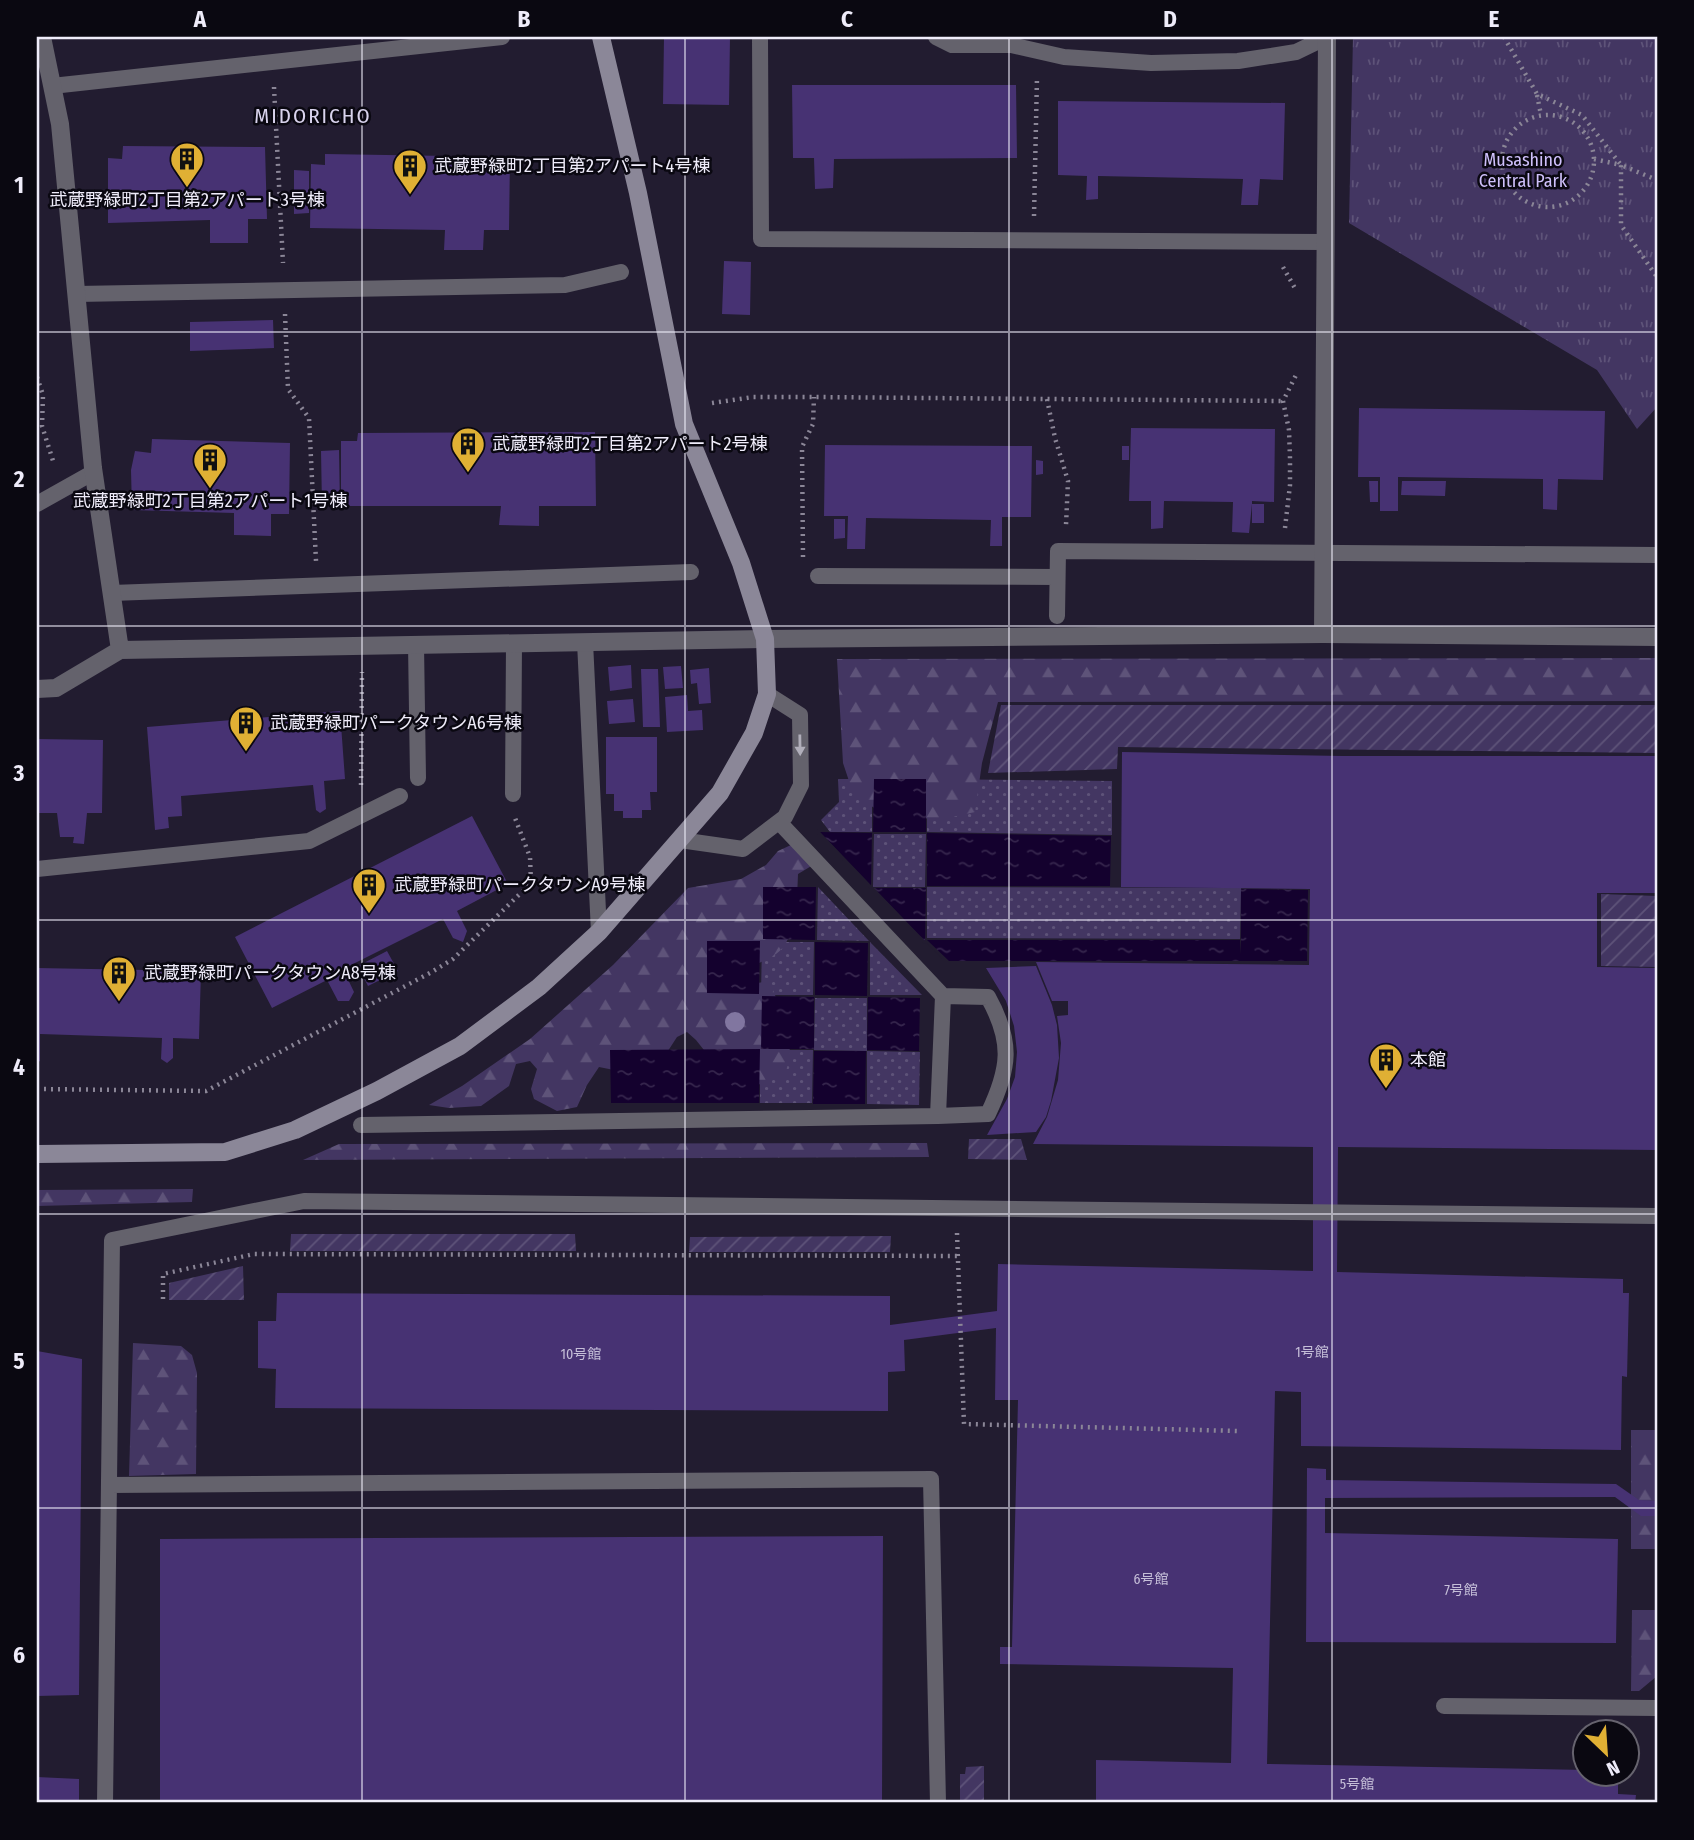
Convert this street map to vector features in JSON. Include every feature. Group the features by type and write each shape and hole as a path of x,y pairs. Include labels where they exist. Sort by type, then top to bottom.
{"street":[{"path":"42,37 61,124 94,472 120,650"},
{"path":"37,1154 225,1152 295,1130 377,1091 460,1046 538,987 599,932 720,793 754,733 767,694 765,639 741,563 684,424 638,193 601,37"},
{"path":"1323,634 1327,37"},
{"path":"37,690 56,688 120,650 765,639 1323,634 1657,637"}],"lane":[{"path":"52,86 502,37"},
{"path":"760,37 761,239 1326,242"},
{"path":"936,37 951,45 1011,45 1064,57 1151,63 1238,61 1296,52 1327,37"},
{"path":"77,294 565,285 621,272"},
{"path":"37,505 94,472"},
{"path":"1056,616 1058,551 1657,555"},
{"path":"111,593 691,572"},
{"path":"818,576 1057,577"},
{"path":"585,642 599,932"},
{"path":"513,794 514,643"},
{"path":"416,644 418,778"},
{"path":"680,840 743,849 785,817 801,786 800,715 767,694"},
{"path":"37,869 309,841 400,796"},
{"path":"361,1125 988,1114 1002,1076 1007,1048 1001,1021 988,997 943,996 779,822"},
{"path":"938,1116 943,996"},
{"path":"105,1803 112,1240 304,1201 1657,1216"},
{"path":"109,1486 930,1479 939,1803"},
{"path":"1444,1706 1657,1708"}],"path":[{"path":"1504,37 1537,94 1541,115"},
{"path":"1034,241 1038,49"},
{"path":"272,61 288,389 309,418 317,586"},
{"path":"1537,94 1582,115 1621,164 1621,225 1657,277"},
{"path":"1541,115 1571,121 1582,130 1591,143 1594,159 1592,175 1585,190 1573,201 1558,207 1542,208 1527,204 1514,195 1501,169 1501,154 1506,139 1515,128 1541,115"},
{"path":"1594,159 1621,164 1657,180"},
{"path":"1268,242 1301,297"},
{"path":"1283,553 1290,485 1289,430 1283,401 1293,377 1304,365"},
{"path":"37,377 43,395 42,426 52,460 66,488"},
{"path":"712,403 752,397 1283,401"},
{"path":"814,397 813,424 802,447 803,566 815,568 818,576"},
{"path":"1048,399 1055,438 1068,481 1065,551"},
{"path":"356,817 361,785 360,706 364,646"},
{"path":"37,1089 206,1091 430,974 453,959 531,883 530,857 512,811 513,794"},
{"path":"958,1208 957,1256 964,1424 1238,1431"},
{"path":"163,1299 163,1273 254,1254 957,1256"}],"green space":[{"name":"Musashino Central Park","path":"1353,37 1657,37 1657,407 1637,429 1597,370 1349,223"},
{"path":"1657,658 1657,701 998,702 982,763 975,812 943,819 887,817 853,793 843,763 837,659"},
{"path":"1001,705 1657,705 1657,753 1118,747 1117,769 988,773"},
{"path":"838,779 872,779 872,832 830,832 821,820 839,802"},
{"path":"927,779 1112,781 1112,835 927,832"},
{"path":"874,834 926,834 925,887 873,887"},
{"path":"791,845 813,865 798,874 794,917 788,939 776,954 730,975 730,987 770,981 789,1034 790,1057 784,1078 771,1076 753,1089 719,1069 687,1032 677,1037 664,1057 619,1071 599,1067 577,1107 557,1111 534,1099 531,1089 537,1069 530,1061 516,1064 509,1086 481,1106 449,1108 429,1105 462,1086 530,1039 613,965 688,888 741,879 766,865 778,851"},
{"path":"818,887 869,941 817,940"},
{"path":"927,887 1241,888 1240,939 927,938"},
{"path":"1601,894 1657,896 1657,967 1601,966"},
{"path":"762,942 814,942 813,995 761,995"},
{"path":"870,942 922,995 870,995"},
{"path":"815,998 867,998 867,1051 814,1050"},
{"path":"760,1050 813,1050 812,1103 760,1103"},
{"path":"867,1051 920,1052 919,1105 867,1104"},
{"path":"969,1139 1021,1139 1027,1160 968,1159"},
{"path":"927,1143 929,1157 303,1160 339,1144"},
{"path":"193,1189 192,1202 37,1206 37,1190"},
{"path":"291,1234 575,1234 576,1251 290,1251"},
{"path":"891,1236 890,1252 689,1252 690,1237"},
{"path":"243,1266 244,1300 169,1300 169,1283"},
{"path":"133,1343 181,1346 192,1355 197,1373 196,1474 129,1476"},
{"path":"1631,1430 1657,1430 1657,1549 1631,1549"},
{"path":"1632,1610 1657,1610 1657,1676 1639,1691 1631,1691"},
{"path":"984,1766 984,1803 960,1803 960,1774 965,1774 966,1767"}],"water":[{"path":"874,779 926,779 926,832 873,832"},
{"path":"820,832 872,833 871,886"},
{"path":"927,833 1111,836 1110,886 927,886"},
{"path":"763,887 816,887 815,940 763,939"},
{"path":"874,888 926,888 925,941"},
{"path":"1241,889 1308,890 1307,961 949,961 927,940 1240,940 1241,954"},
{"path":"707,941 760,941 759,994 707,993"},
{"path":"815,942 868,943 867,996 815,995"},
{"path":"762,996 814,997 814,1049 761,1049"},
{"path":"868,997 920,998 919,1051 867,1050"},
{"path":"760,1049 759,1103 611,1103 610,1050"},
{"path":"814,1051 866,1051 865,1104 813,1104"}],"pier":[{"path":"817,829 943,960 923,943 817,834"}],"building":[{"path":"664,37 730,37 729,105 663,104"},
{"path":"792,85 1016,85 1017,158 834,159 833,188 815,189 814,158 793,158"},
{"path":"1058,101 1285,103 1283,180 1260,179 1258,205 1241,205 1243,179 1098,176 1098,199 1086,200 1087,176 1058,175"},
{"name":"武蔵野緑町2丁目第2アパート3号棟","path":"123,146 265,147 267,219 248,219 248,243 210,243 210,220 108,223 108,158 122,159"},
{"name":"武蔵野緑町2丁目第2アパート4号棟","path":"325,154 510,157 509,230 484,230 483,250 444,250 445,230 310,228 311,164 325,165"},
{"path":"294,170 309,171 309,213 294,214"},
{"path":"724,261 751,262 750,315 722,314"},
{"path":"273,320 274,348 190,351 190,322"},
{"path":"1359,408 1605,411 1603,480 1558,479 1557,510 1543,509 1543,479 1398,477 1398,511 1380,511 1380,477 1358,477"},
{"path":"1131,428 1275,429 1274,502 1252,501 1249,533 1232,532 1233,502 1164,501 1163,528 1151,529 1151,501 1129,501"},
{"name":"武蔵野緑町2丁目第2アパート2号棟","path":"595,432 596,506 539,506 539,526 499,525 501,506 341,506 341,441 357,441 358,433"},
{"name":"武蔵野緑町2丁目第2アパート1号棟","path":"152,439 290,443 289,514 271,514 271,536 234,535 234,513 132,510 131,470 135,451 151,453"},
{"path":"825,445 1032,446 1031,517 1002,517 1002,546 990,546 991,520 866,518 865,549 847,549 848,516 824,516"},
{"path":"1122,446 1129,446 1129,460 1122,460"},
{"path":"339,450 340,505 322,506 321,451"},
{"path":"1036,460 1043,461 1043,474 1036,475"},
{"path":"1369,481 1378,481 1378,502 1370,502"},
{"path":"1402,481 1446,481 1445,496 1401,495"},
{"path":"1252,504 1264,504 1264,523 1252,523"},
{"path":"834,519 845,519 845,538 834,539"},
{"path":"631,665 632,688 610,691 608,667"},
{"path":"681,666 683,688 665,689 663,667"},
{"path":"709,668 711,703 699,704 697,683 691,684 690,670"},
{"path":"641,669 658,669 660,727 643,727"},
{"path":"687,695 688,711 702,710 703,730 667,732 665,697"},
{"path":"633,699 635,722 609,724 607,701"},
{"name":"武蔵野緑町パークタウンA6号棟","path":"340,711 345,779 324,781 326,809 320,813 316,810 313,785 181,796 182,816 168,817 169,828 155,830 147,727"},
{"path":"606,737 657,737 657,792 650,792 651,810 642,810 642,818 623,818 623,811 614,811 614,794 606,794"},
{"path":"37,739 103,740 102,813 87,813 84,844 73,843 74,837 60,837 57,813 37,813"},
{"path":"1122,752 1343,756 1657,756 1657,893 1597,893 1597,967 1657,968 1657,1150 1338,1147 1337,1272 1623,1279 1623,1293 1629,1293 1627,1377 1622,1376 1621,1450 1301,1446 1301,1392 1275,1391 1267,1764 1572,1770 1572,1787 1618,1787 1618,1794 1636,1795 1635,1803 1096,1803 1096,1760 1231,1763 1233,1668 1000,1664 1000,1647 1012,1647 1018,1400 995,1400 996,1328 904,1340 905,1371 888,1372 888,1411 275,1408 276,1369 258,1368 258,1321 276,1321 277,1293 890,1296 890,1325 997,1311 998,1264 1313,1271 1313,1147 1033,1144 1047,1117 1058,1080 1061,1043 1057,1016 1068,1015 1068,1001 1052,1001 1036,962 1309,965 1310,889 1121,887"},
{"name":"武蔵野緑町パークタウンA9号棟","path":"472,816 508,884 457,911 467,931 463,942 453,938 443,919 343,969 354,992 349,1001 338,1001 327,980 272,1008 235,937"},
{"path":"387,951 398,971 368,986 358,966"},
{"path":"1036,966 1057,1025 1059,1058 1051,1101 1046,1117 1036,1132 987,1135 1007,1099 1015,1077 1017,1052 1014,1026 1006,1001 986,968"},
{"name":"武蔵野緑町パークタウンA8号棟","path":"37,968 201,971 199,1039 173,1038 173,1058 167,1063 161,1059 162,1038 40,1034 40,1061 37,1063"},
{"path":"37,1351 82,1359 79,1695 37,1696"},
{"path":"1307,1468 1326,1469 1326,1480 1616,1484 1639,1500 1657,1501 1657,1516 1641,1516 1615,1497 1325,1498 1325,1533 1618,1539 1616,1643 1306,1642"},
{"path":"883,1536 882,1803 160,1803 160,1539"},
{"path":"37,1777 79,1779 79,1803 37,1803"}],"place":[{"name":"武蔵野緑町2丁目第2アパート3号棟","path":"187,189"},
{"name":"武蔵野緑町2丁目第2アパート4号棟","path":"410,196"},
{"name":"武蔵野緑町2丁目第2アパート2号棟","path":"468,474"},
{"name":"武蔵野緑町2丁目第2アパート1号棟","path":"210,490"},
{"name":"武蔵野緑町パークタウンA6号棟","path":"246,753"},
{"name":"武蔵野緑町パークタウンA9号棟","path":"369,915"},
{"name":"武蔵野緑町パークタウンA8号棟","path":"119,1003"},
{"name":"本館","path":"1386,1090"}],"district":[{"name":"MIDORICHO","path":"313,116"}]}
